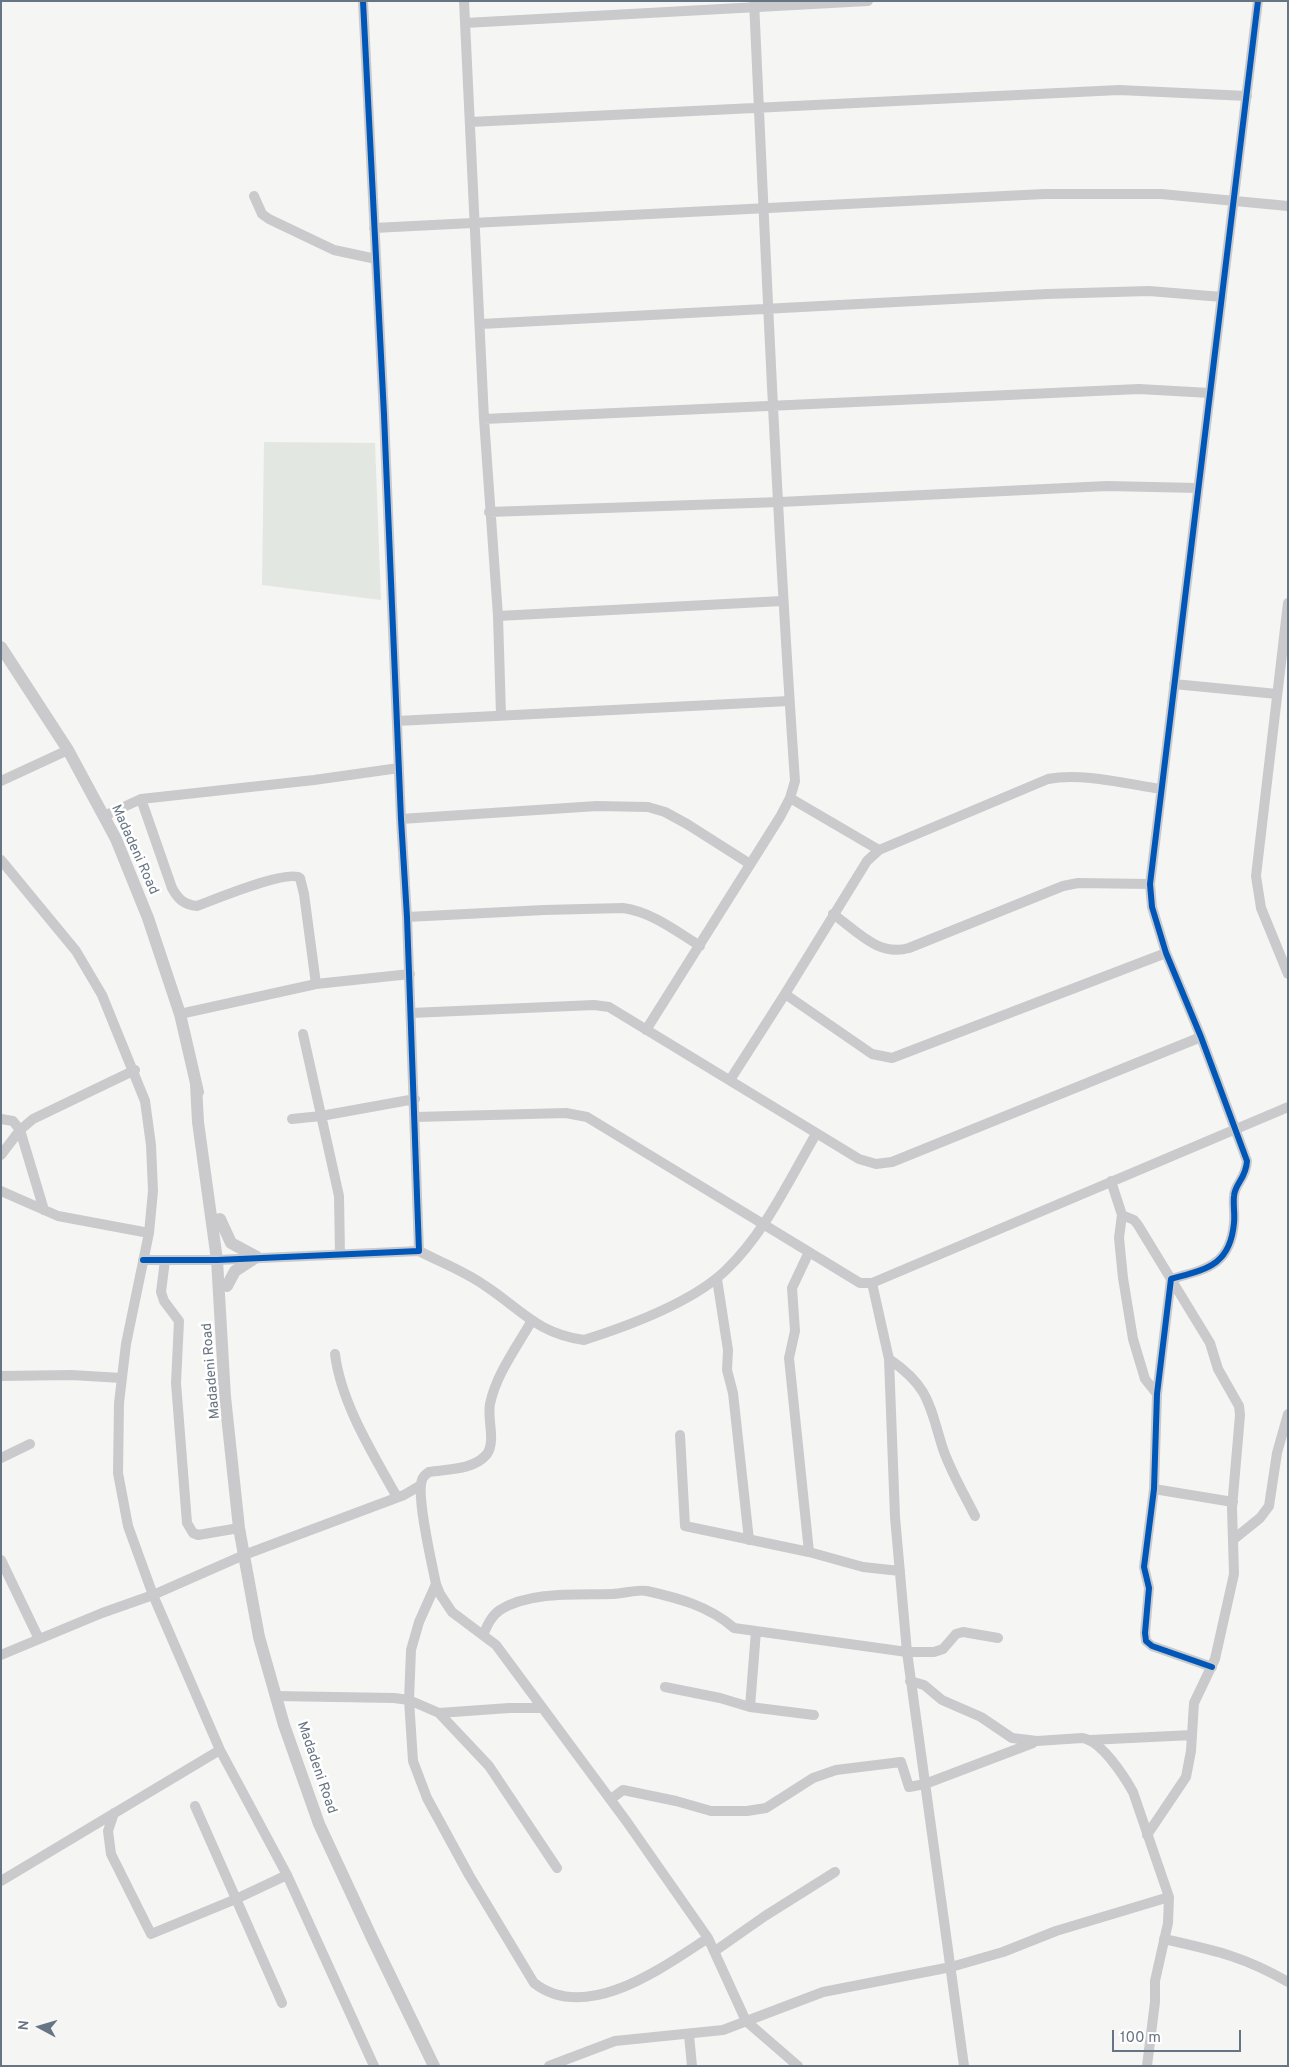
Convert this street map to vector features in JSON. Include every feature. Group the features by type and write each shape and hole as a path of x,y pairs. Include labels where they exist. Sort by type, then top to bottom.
{"street":[{"path":"363,1 401,819 408,917 419,1251"},
{"path":"464,1 489,512 498,616 501,715"},
{"path":"465,23 754,4 868,1"},
{"path":"1171,1279 1208,1268 1220,1261 1233,1236 1234,1194 1247,1170 1245,1153 1202,1038 1166,953 1152,907 1150,884 1247,96 1258,1 1254,1"},
{"path":"646,1030 700,946 790,798 795,781 782,601 780,502 770,307 762,210 754,4"},
{"path":"470,122 1119,90 1247,96"},
{"path":"374,228 762,210 858,203 1044,194 1161,194 1234,199 1288,206"},
{"path":"254,196 262,214 269,219 334,250 376,259"},
{"path":"480,324 770,307 1149,291 1222,297"},
{"path":"484,419 1138,389 1210,393"},
{"path":"489,512 780,502 1107,486 1198,488"},
{"path":"498,616 782,601"},
{"path":"1288,603 1256,876 1261,908 1288,974"},
{"name":"Madadeni Road","path":"1,647 68,750 116,839 148,918 180,1014 204,1120 220,1219 225,1397 230,1429 239,1528 259,1637 275,1696 319,1824 434,2066"},
{"path":"1174,684 1277,694"},
{"path":"397,720 789,700"},
{"path":"1,780 68,750"},
{"path":"104,816 141,800 399,768"},
{"path":"730,1080 867,861 878,850 1048,779 1060,776 1161,789"},
{"path":"790,798 878,850"},
{"path":"141,800 172,888 177,897 189,905 197,906 267,881 292,875 300,878 304,894 316,984"},
{"path":"401,819 597,806 648,807 665,812 687,824 750,864"},
{"path":"1,860 76,951 102,995 135,1070 145,1101 151,1146 153,1191 149,1233 126,1344 118,1438 121,1499 128,1526 153,1595 220,1750 287,1875 374,2066"},
{"path":"833,914 880,948 895,951 909,948 1063,886 1078,883 1150,884"},
{"path":"408,917 623,908 636,910 654,918 700,946"},
{"path":"785,994 872,1054 892,1058 1166,953"},
{"path":"180,1014 316,984 410,974"},
{"path":"411,1013 594,1004 610,1007 816,1134 867,1162 876,1164 892,1162 1202,1038"},
{"path":"303,1034 339,1196 340,1254"},
{"path":"1,1155 20,1130 32,1119 135,1070"},
{"name":"Madadeni Road","path":"196,1084 198,1122 227,1286 232,1394 230,1429"},
{"path":"292,1119 321,1116 415,1099"},
{"path":"416,1117 566,1113 587,1118 860,1283 872,1283 1111,1180 1288,1107"},
{"path":"1,1118 13,1121 20,1130 44,1210"},
{"path":"144,1260 221,1260 419,1251 484,1284 531,1322 568,1338 584,1340 683,1300 696,1294 717,1279 728,1269 763,1225 816,1134"},
{"path":"1111,1180 1122,1215 1119,1238 1127,1309 1138,1362 1145,1379 1157,1394"},
{"path":"1,1190 58,1216 80,1222 149,1233"},
{"path":"1122,1215 1134,1220 1138,1225 1210,1343 1218,1369 1238,1406 1240,1423 1233,1502 1234,1574 1212,1668 1196,1698 1186,1777 1147,1835"},
{"path":"220,1219 231,1243 256,1258"},
{"path":"809,1252 792,1288 795,1331 789,1358 809,1552"},
{"path":"227,1286 235,1271 256,1258"},
{"path":"165,1260 162,1292 164,1301 179,1321 176,1384 187,1523 193,1533 198,1535 239,1528"},
{"path":"717,1279 728,1350 727,1370 733,1392 749,1540"},
{"path":"1171,1279 1157,1394 1154,1489 1144,1567 1149,1588 1145,1638 1152,1646 1212,1668"},
{"path":"872,1283 889,1359 895,1517 910,1680 964,2066"},
{"path":"531,1322 502,1371 492,1395 488,1416 490,1445 486,1454 470,1466 429,1472 425,1474 421,1485 422,1504 436,1584 452,1612 496,1645 611,1799 708,1938 746,2021 798,2066"},
{"path":"334,1354 337,1372 368,1446 397,1497"},
{"path":"889,1359 906,1371 928,1399 944,1449 975,1516"},
{"path":"1,1376 71,1375 122,1378"},
{"path":"1234,1539 1250,1527 1269,1506 1273,1491 1277,1453 1288,1414"},
{"path":"680,1435 685,1526 809,1552 863,1567 900,1571"},
{"path":"1,1458 30,1444"},
{"path":"2,1653 153,1595 244,1555 397,1497 421,1485"},
{"path":"1154,1489 1233,1502"},
{"path":"1,1560 39,1639"},
{"path":"436,1584 419,1622 411,1650 409,1700 413,1761 426,1798 469,1875 534,1983 547,1992 562,1997 582,1997 613,1990 645,1979 708,1938"},
{"path":"483,1635 492,1617 499,1610 520,1603 568,1594 645,1591 704,1607 720,1615 734,1628 907,1652 934,1652 943,1649 956,1634 963,1632 998,1638"},
{"path":"750,1707 756,1631"},
{"path":"910,1680 924,1684 942,1700 981,1716 1012,1738 1037,1741 1192,1735"},
{"path":"665,1687 720,1698 750,1707 814,1715"},
{"path":"275,1696 376,1697 409,1700 439,1713 489,1766 558,1868"},
{"path":"439,1713 509,1708 542,1708"},
{"path":"1090,1740 1100,1748 1125,1778 1133,1792 1169,1897 1164,1939 1154,1981 1155,2002 1146,2066"},
{"path":"611,1799 623,1790 676,1801 711,1811 766,1808 813,1778 836,1770 901,1762 909,1787 925,1784 1037,1741"},
{"path":"1,1882 220,1750"},
{"path":"195,1806 282,2003"},
{"path":"114,1814 108,1831 110,1854 151,1934 236,1899 287,1875"},
{"path":"715,1950 835,1872"},
{"path":"549,2066 592,2048 616,2042 723,2030 823,1992 951,1967 1003,1952 1056,1931 1169,1897"},
{"path":"1164,1939 1232,1954 1253,1962 1288,1982"},
{"path":"689,2035 692,2066"}],"shaded area":[{"path":"264,442 375,443 381,600 262,585"}],"cycle path":[{"path":"143,1260 217,1260 419,1251 407,917 363,1"},
{"path":"1212,1667 1152,1646 1146,1641 1149,1588 1144,1567 1154,1489 1157,1394 1171,1279 1205,1268 1222,1257 1232,1237 1235,1192 1245,1172 1247,1161 1201,1037 1166,953 1152,907 1150,884 1258,1"}]}
